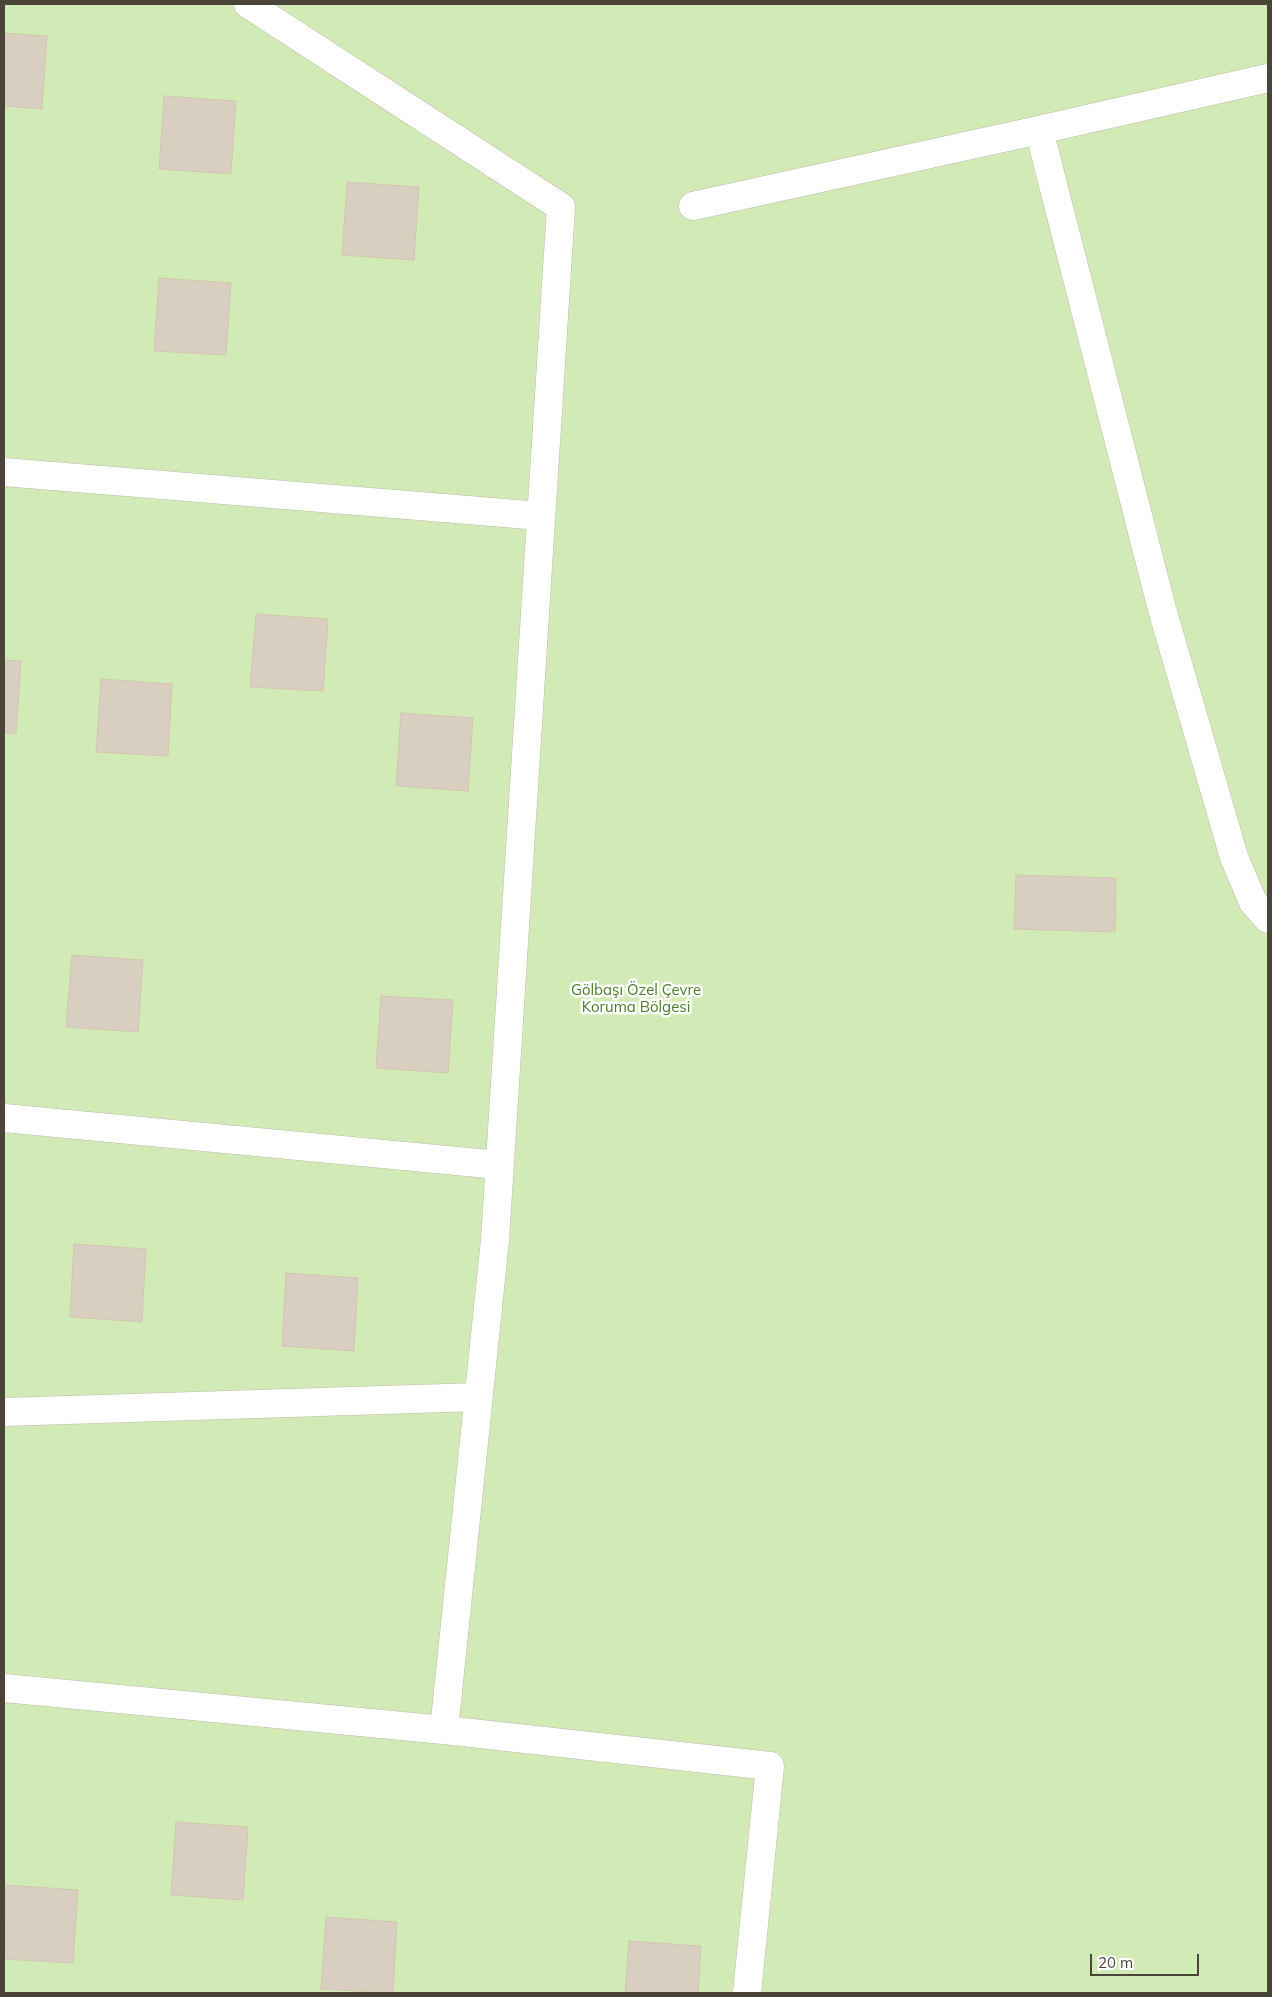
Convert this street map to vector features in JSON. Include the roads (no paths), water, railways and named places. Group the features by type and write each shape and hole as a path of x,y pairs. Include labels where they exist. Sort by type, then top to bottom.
{"street":[{"path":"248,4 560,207 494,1240 444,1730"},
{"path":"692,206 1268,78"},
{"path":"1039,130 1162,609 1234,857 1253,902 1268,919"},
{"path":"4,472 540,516"},
{"path":"4,1118 499,1165"},
{"path":"4,1412 478,1397"},
{"path":"4,1688 444,1730 770,1766 748,1993"}],"park label":[{"name":"Gölbaşı Özel Çevre Koruma Bölgesi","path":"636,998"}]}
